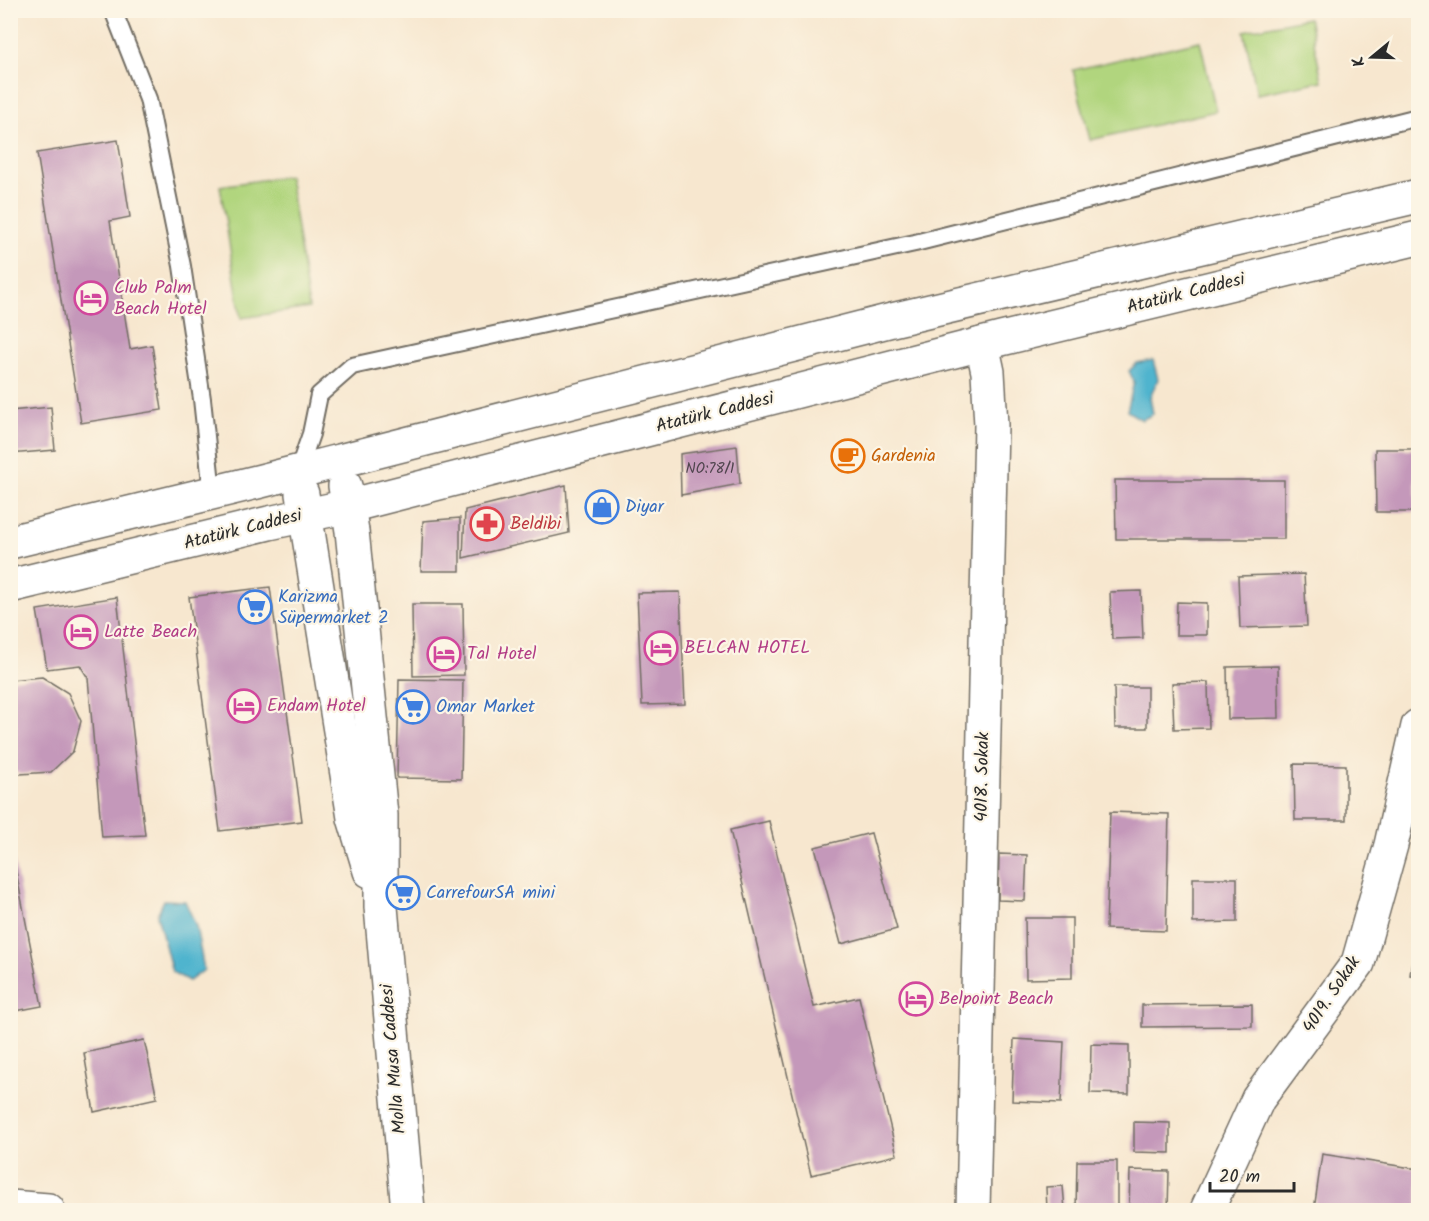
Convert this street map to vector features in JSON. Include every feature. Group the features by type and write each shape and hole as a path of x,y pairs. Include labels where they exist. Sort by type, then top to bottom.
{"street":[{"path":"10,542 892,320 1419,196"},
{"name":"Atatürk Caddesi","path":"10,586 306,514 349,506 982,344 1419,238"},
{"name":"4018. Sokak","path":"973,1210 991,424 988,372 982,344"},
{"path":"341,460 352,531 381,815 381,907"},
{"path":"298,471 354,818 381,907"},
{"name":"4019. Sokak","path":"1207,1210 1258,1100 1358,963 1391,845 1419,726"},
{"name":"Molla Musa Caddesi","path":"381,907 408,1210"},
{"path":"10,1207 48,1210"}],"lane":[{"path":"113,10 148,99 182,266 202,399 212,492"},
{"path":"298,471 311,434 319,395 352,366 915,243 1419,117"},
{"path":"311,434 341,460"}],"green space":[{"path":"1309,18 1322,81 1257,94 1244,31"},
{"path":"1200,41 1216,111 1090,140 1073,70"},
{"path":"289,176 309,308 241,318 220,186"}],"water":[{"path":"1153,360 1158,379 1150,397 1153,414 1142,420 1127,411 1134,382 1129,371 1137,363"},
{"path":"164,900 185,901 196,926 204,970 189,981 172,972 157,915"}],"building":[{"path":"118,140 130,217 110,221 130,349 152,345 162,410 81,423 37,153"},
{"path":"51,407 55,450 10,454 10,411"},
{"path":"737,446 740,484 681,495 680,454"},
{"path":"1375,449 1415,449 1416,512 1376,512"},
{"path":"1115,480 1284,480 1284,539 1116,539"},
{"path":"566,485 569,533 463,558 465,510"},
{"path":"460,518 460,571 421,571 423,521"},
{"path":"1304,574 1307,626 1240,628 1238,576"},
{"path":"270,587 302,821 220,831 189,597"},
{"path":"1141,591 1143,638 1112,639 1110,592"},
{"name":"BELCAN HOTEL","path":"680,592 685,704 642,705 637,593"},
{"path":"117,597 145,835 102,837 88,678 80,665 47,669 37,610"},
{"path":"1177,602 1207,603 1207,635 1176,635"},
{"path":"412,604 463,604 464,675 413,676"},
{"path":"1278,666 1279,718 1228,719 1227,667"},
{"path":"42,677 68,693 81,721 73,751 51,772 20,774 10,769 10,680"},
{"path":"399,679 463,680 461,779 397,778"},
{"path":"1208,682 1209,728 1174,729 1172,683"},
{"path":"1114,687 1147,687 1147,728 1115,728"},
{"path":"1294,764 1346,765 1346,820 1295,820"},
{"path":"1110,812 1169,814 1166,931 1106,929"},
{"path":"769,821 814,1007 859,997 897,1155 811,1175 730,830"},
{"path":"871,833 897,929 841,944 815,847"},
{"path":"10,850 12,850 42,1006 10,1012"},
{"path":"999,854 1027,855 1025,901 998,900"},
{"path":"1193,878 1237,878 1237,922 1193,923"},
{"path":"1025,918 1072,918 1072,978 1026,979"},
{"path":"1416,929 1418,929 1418,976 1410,975"},
{"path":"1252,1004 1252,1026 1142,1027 1142,1005"},
{"path":"1014,1039 1064,1042 1061,1103 1012,1101"},
{"path":"144,1040 157,1098 94,1112 84,1053"},
{"path":"1091,1044 1129,1045 1129,1094 1090,1093"},
{"path":"1134,1122 1170,1123 1170,1153 1134,1152"},
{"path":"1322,1154 1418,1169 1418,1210 1314,1210"},
{"path":"1077,1161 1117,1161 1117,1210 1076,1210"},
{"path":"1130,1170 1169,1171 1168,1210 1129,1210"},
{"path":"1063,1186 1065,1210 1047,1210 1046,1187"}],"place":[{"name":"Club Palm Beach Hotel","path":"91,298"},
{"name":"Gardenia","path":"848,456"},
{"name":"Diyar","path":"602,507"},
{"name":"Beldibi","path":"487,524"},
{"name":"Karizma Süpermarket 2","path":"255,607"},
{"name":"Latte Beach","path":"81,632"},
{"name":"BELCAN HOTEL","path":"661,648"},
{"name":"Tal Hotel","path":"444,654"},
{"name":"Endam Hotel","path":"244,706"},
{"name":"Omar Market","path":"413,707"},
{"name":"CarrefourSA mini","path":"403,893"},
{"name":"Belpoint Beach","path":"916,999"}]}
